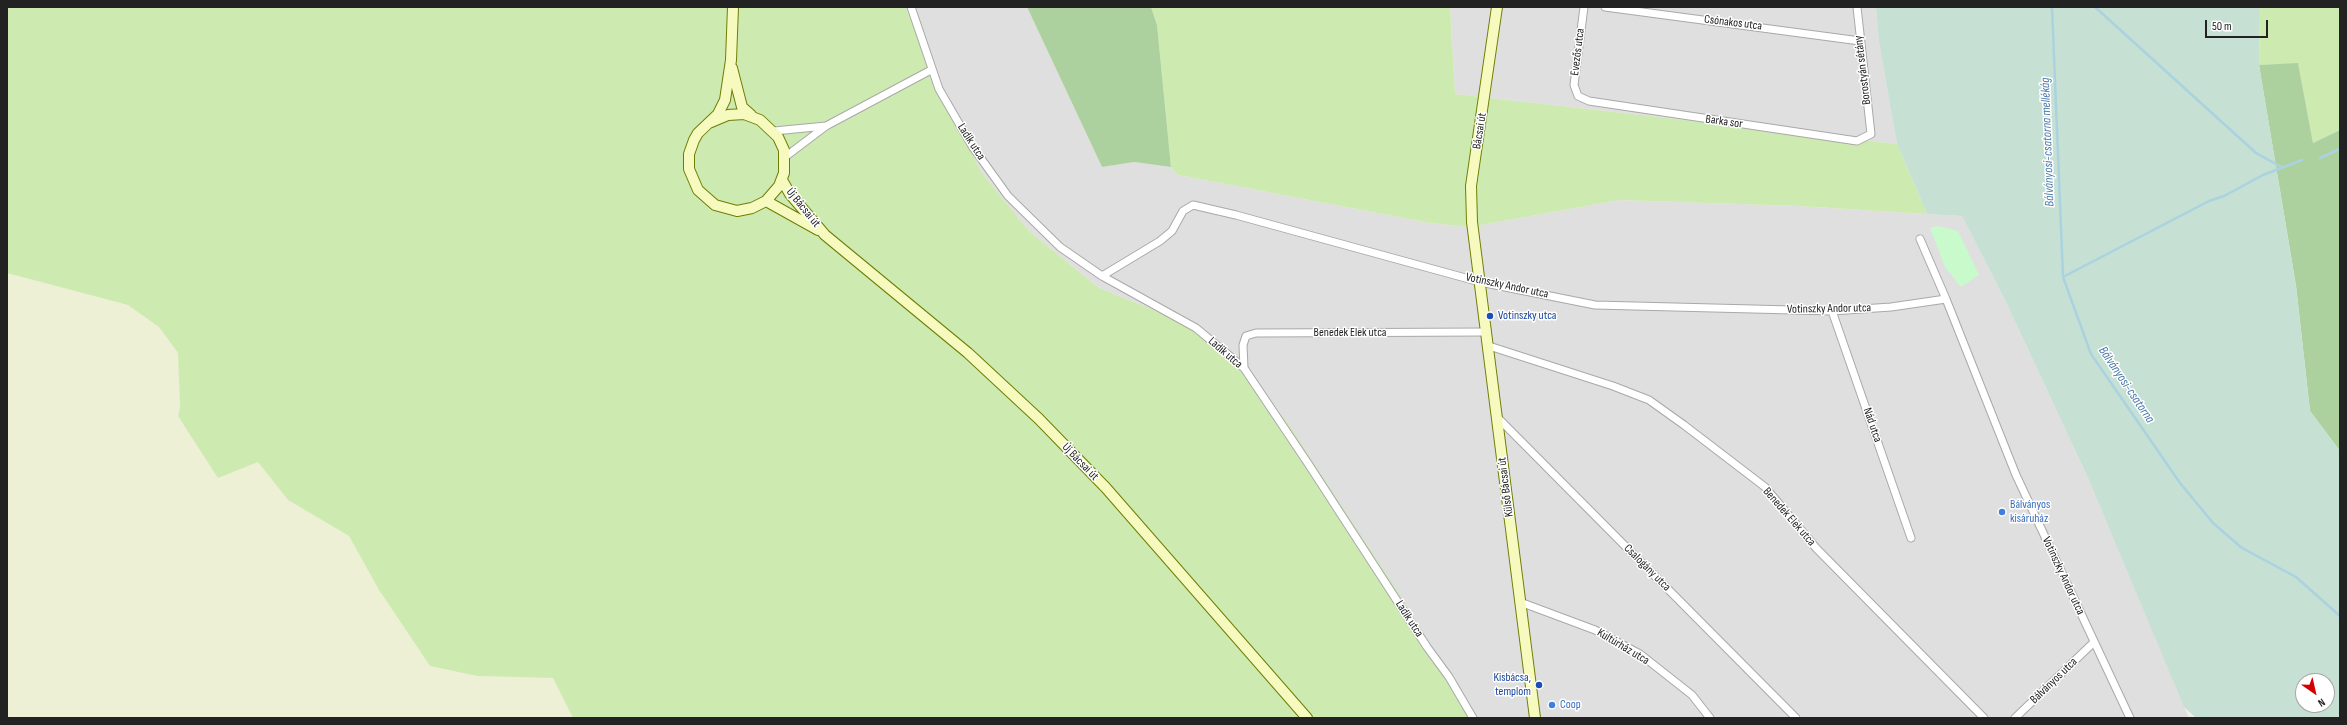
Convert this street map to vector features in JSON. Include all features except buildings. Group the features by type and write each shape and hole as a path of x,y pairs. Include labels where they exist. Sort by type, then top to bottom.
{"street":[{"path":"731,60 734,7"},
{"name":"Ladik utca","path":"911,7 931,70 939,89 972,146 1008,196 1060,247 1102,276 1196,328 1244,368 1427,647 1449,677 1473,718"},
{"name":"Bácsai út","path":"1476,256 1471,186 1497,7"},
{"name":"Evezős utca","path":"1578,96 1574,85 1584,7"},
{"name":"Csónakos utca","path":"1605,7 1860,41"},
{"name":"Borostyán sétány","path":"1857,7 1871,134"},
{"name":"Új Bácsai út","path":"731,60 742,107 774,131 782,143 785,157 782,180 775,192 766,201 752,208 729,210 708,201 698,190 691,177 689,154 698,133 718,114 725,100 731,60"},
{"path":"785,157 826,126 931,70"},
{"name":"Barka sor","path":"1578,96 1588,101 1857,141 1871,134"},
{"name":"Új Bácsai út","path":"709,123 728,115 752,116"},
{"path":"774,131 826,126"},
{"name":"Új Bácsai út","path":"782,180 790,194 826,235 968,354 1039,420 1106,488 1307,718"},
{"name":"Új Bácsai út","path":"766,201 826,235"},
{"name":"Votinszky Andor utca","path":"1102,276 1160,241 1172,231 1183,211 1194,205 1236,215 1480,282 1595,304 1832,311 1891,307 1946,299"},
{"name":"Votinszky Andor utca","path":"1920,239 1946,299 2016,474 2130,718"},
{"name":"Külső Bácsai út","path":"1476,256 1489,346 1535,718"},
{"name":"Nád utca","path":"1832,311 1911,538"},
{"name":"Benedek Elek utca","path":"1244,368 1243,345 1246,336 1256,333 1487,332"},
{"name":"Benedek Elek utca","path":"1489,346 1613,386 1649,400 1684,425 1765,487 1816,548 1984,718"},
{"name":"Csalogány utca","path":"1498,418 1796,718"},
{"name":"Kultúrház utca","path":"1520,602 1595,630 1640,654 1692,695 1710,718"},
{"name":"Bálványos utca","path":"2015,718 2094,643"}],"shaded area":[{"path":"905,7 1027,7 1102,167 1134,162 1171,167 1178,175 1430,223 1470,227 1619,200 1799,206 1962,216 2005,300 2088,478 2189,718 1471,718 1179,320 1099,288 1029,231 981,172"},
{"path":"1450,7 1876,7 1879,42 1897,144 1455,94"}],"green space":[{"path":"7,7 905,7 981,172 1029,231 1099,288 1179,320 1243,368 1287,422 1398,592 1471,718 573,718 553,678 477,676 430,666 379,590 349,536 288,500 258,462 218,478 178,416 180,407 178,353 159,327 128,305 7,273"},
{"path":"1027,7 1151,7 1157,25 1171,167 1134,162 1102,167"},
{"path":"1151,7 1450,7 1455,94 1897,144 1927,214 1799,206 1619,200 1470,227 1430,223 1178,175 1171,167 1157,25"},
{"path":"1876,7 2260,7 2259,65 2296,286 2310,411 2340,451 2340,718 2196,718 2184,707 2088,478 2005,300 1962,216 1927,214 1897,144 1879,42"},
{"path":"2260,7 2340,7 2340,130 2313,143 2298,64 2259,65"},
{"path":"2298,63 2313,143 2340,130 2340,451 2310,411 2296,286 2259,65"},
{"path":"1938,226 1958,231 1979,275 1961,287 1945,267 1930,228"},
{"path":"7,273 128,305 159,327 178,353 180,407 178,416 197,442 258,462 288,500 349,536 379,590 430,666 477,676 553,678 573,718 7,718"}],"waterway":[{"name":"Bálványosi-csatorna","path":"2052,7 2063,277 2091,354 2180,483 2213,523 2242,548 2296,577 2340,616"},
{"path":"2095,7 2256,153 2283,168"},
{"name":"Bálványosi-csatorna","path":"2320,158 2340,149"},
{"name":"Bálványosi-csatorna","path":"2063,277 2209,201 2224,196 2263,175 2302,160"}],"place":[{"name":"Votinszky utca","path":"1490,316"},
{"name":"Bálványos kisáruház","path":"2002,512"},
{"name":"Kisbácsa, templom","path":"1539,685"},
{"name":"Coop","path":"1552,705"}],"water label":[{"name":"Bálványosi-csatorna mellékág","path":"2048,142"}]}
